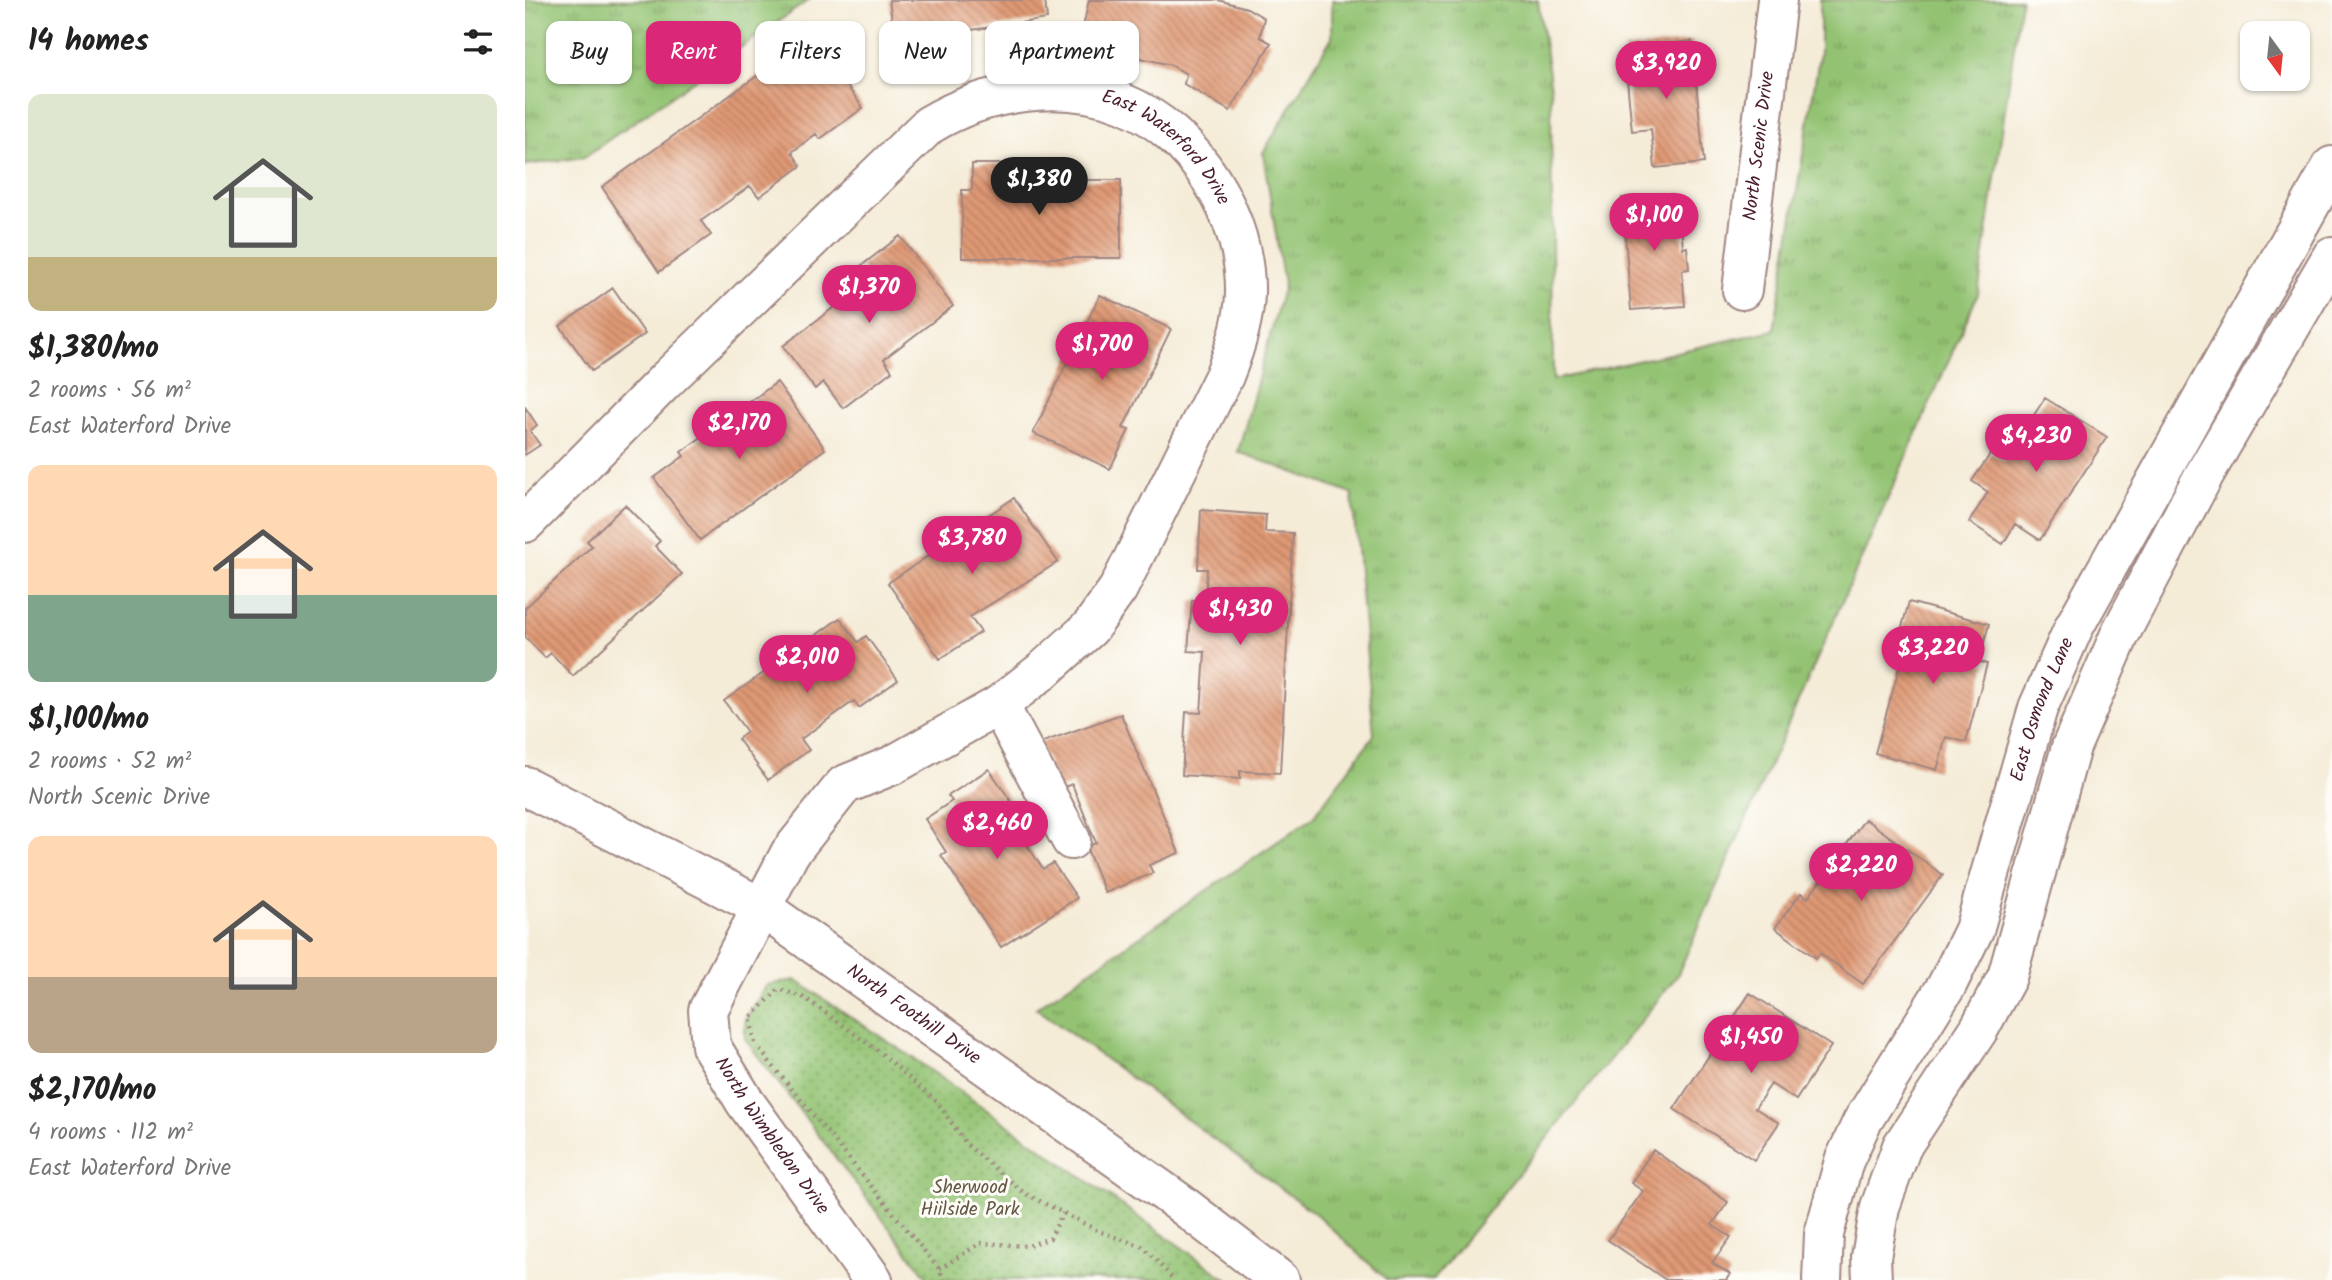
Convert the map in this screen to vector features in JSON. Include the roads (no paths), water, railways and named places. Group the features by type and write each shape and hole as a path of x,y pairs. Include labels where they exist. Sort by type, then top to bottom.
{"street":[{"name":"North Scenic Drive","path":"1742,290 1777,0"},
{"name":"East Waterford Drive","path":"525,523 665,380 929,125 957,108 993,97 1038,91 1081,93 1123,103 1161,126 1197,160 1223,200 1239,240 1245,293 1238,341 1224,376 1118,589 1090,628 999,705 893,765 821,855 761,907"},
{"name":"East Osmond Lane","path":"1822,1280 1824,1234 1844,1161 1862,1122 1947,985 1974,930 2038,708 2074,627 2332,166"},
{"name":"East Osmond Lane","path":"1872,1280 1871,1257 1880,1207 1902,1146 1979,1029 2007,977 2071,747 2121,632 2204,475 2332,256"},
{"path":"999,705 1071,840"},
{"name":"North Foothill Drive","path":"525,786 761,907 1180,1203 1280,1280"},
{"path":"1990,871 2034,887"},
{"name":"North Wimbledon Drive","path":"761,907 708,1010 711,1046 745,1102 873,1280"}],"park label":[{"name":"Sherwood Hiilside Park","path":"970,1199"}]}
